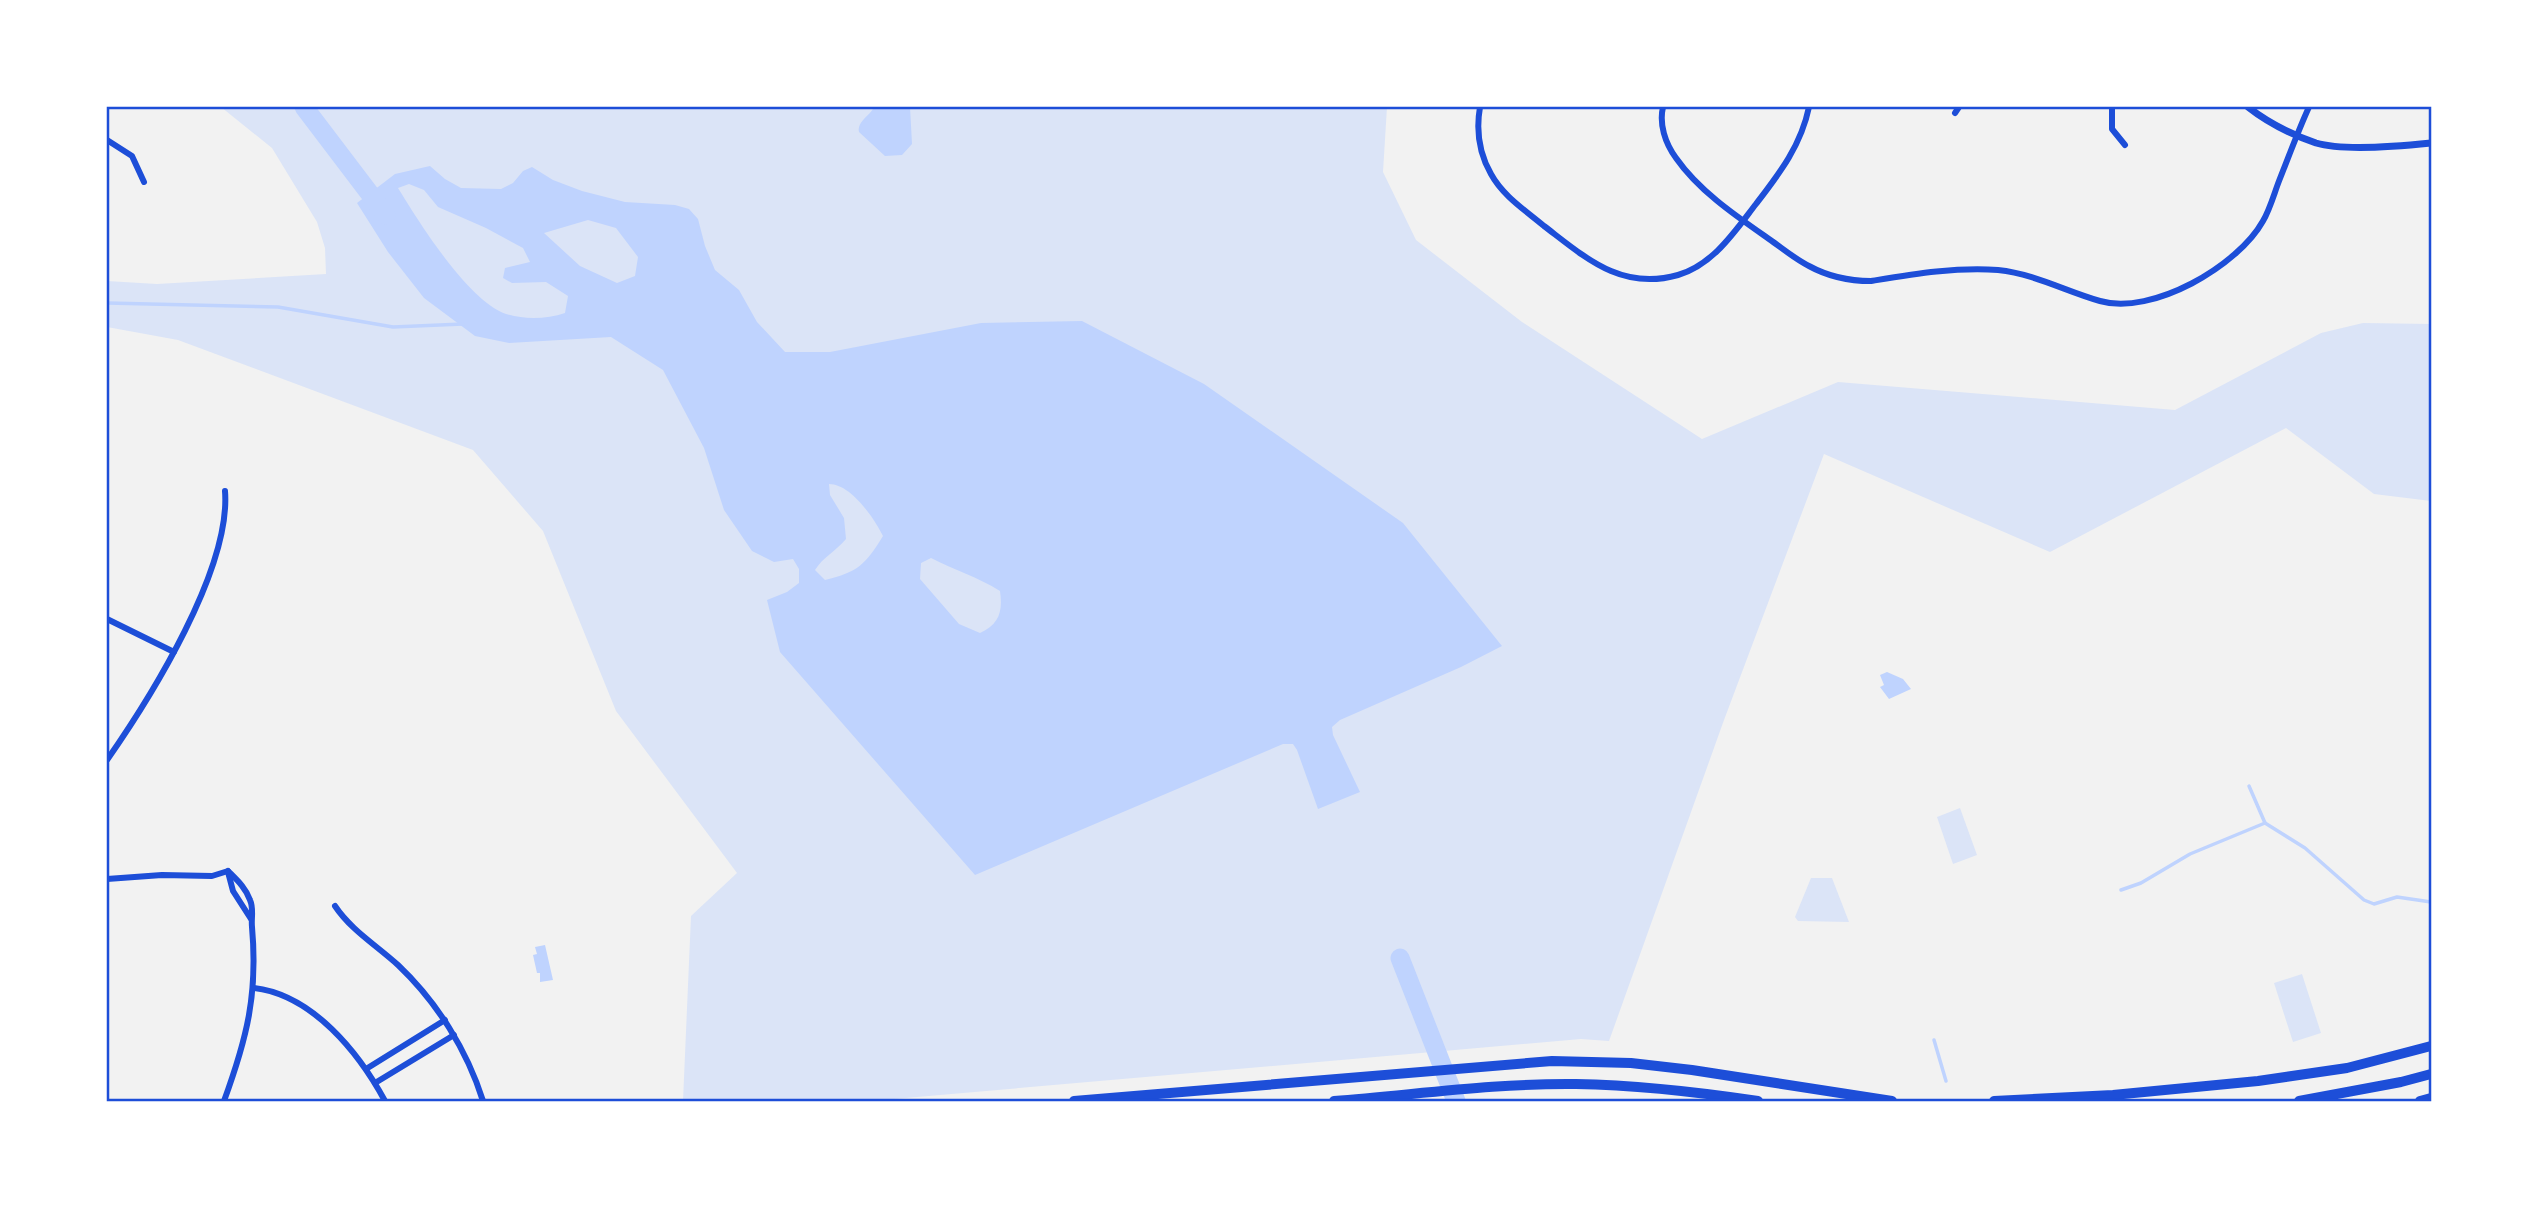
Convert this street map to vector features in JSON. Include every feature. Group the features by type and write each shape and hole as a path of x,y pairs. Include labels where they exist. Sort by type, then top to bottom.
{"highway":[{"path":"1994,1101 2113,1095 2258,1081 2347,1068 2431,1046"},
{"path":"1074,1101 1552,1062 1631,1063 1692,1069 1892,1101"},
{"path":"2299,1101 2431,1074"},
{"path":"1334,1101 1574,1084 1634,1087 1758,1101"},
{"path":"2420,1101 2431,1098"}],"street":[{"path":"1480,107 1477,126 1486,165 1513,202 1598,267 1621,276 1645,279 1687,272 1713,255 1790,159 1803,131 1809,107"},
{"path":"1663,107 1662,125 1669,146 1700,185 1743,220 1810,267 1846,279 1871,281 1948,268 1999,270 2042,279 2102,302 2141,302 2189,286 2206,277 2252,237 2264,220 2309,107"},
{"path":"2112,107 2112,129 2125,145"},
{"path":"2248,107 2268,120 2317,143 2390,147 2431,144"},
{"path":"107,140 132,156 144,182"},
{"path":"107,760 138,715 174,652 202,593 224,521 225,491"},
{"path":"107,618 174,652"},
{"path":"107,879 162,875 212,876 228,871"},
{"path":"228,871 233,891 251,919"},
{"path":"225,1101 243,1045 254,988 251,919 253,906 242,884 228,871"},
{"path":"335,906 351,927 400,967 444,1020 471,1068 483,1101"},
{"path":"254,988 281,995 322,1021 366,1069 385,1101"},
{"path":"366,1069 444,1020"},
{"path":"375,1083 454,1035"},
{"path":"403,1046 412,1060"}],"shaded area":[{"path":"221,107 1387,107 1383,172 1416,240 1522,322 1702,439 1838,382 2175,410 2321,333 2363,323 2431,324 2431,501 2374,494 2286,428 2050,552 1824,454 1724,720 1609,1041 1581,1039 871,1101 683,1101 691,916 737,873 616,711 543,531 473,450 178,340 107,327 107,281 157,284 326,274 325,248 317,222 272,148"},
{"path":"1960,808 1977,855 1953,864 1937,817"},
{"path":"1811,878 1832,878 1849,922 1798,921 1795,917"},
{"path":"2302,974 2321,1033 2293,1042 2274,983"}],"water":[{"path":"874,107 910,107 912,144 902,155 885,156 859,132 860,125"},
{"path":"430,166 461,188 501,189 532,167 553,180 582,191 625,202 675,205 689,209 698,219 715,270 739,290 757,322 785,352 830,352 981,323 1082,321 1204,384 1403,523 1502,646 1340,720 1332,727 1333,735 1360,792 1318,809 1297,750 1293,744 1283,744 975,875 780,652 767,600 787,592 799,583 799,569 793,559 774,562 752,551 724,510 704,448 663,370 611,337 509,343 475,336 424,298 388,252 357,203 395,174","holes":["409,184 424,190 438,207 523,248 530,262 505,268 503,278 512,283 546,282 568,296 565,313 528,318 506,314 491,306 476,294 446,259 398,188","588,220 616,228 638,257 635,276 617,283 580,266 544,233","829,484 837,485 853,496 868,512 883,536 860,566 825,580 815,570 846,539 844,518 830,495","931,558 1000,591 1000,611 992,626 980,633 959,624 920,579 921,563"]},
{"path":"1887,672 1903,679 1911,689 1889,699 1880,687 1884,685 1880,675"},
{"path":"545,945 553,980 540,982 540,973 537,973 533,955 537,954 535,947"}],"waterway":[{"path":"304,107 386,215"},
{"path":"107,303 278,307 393,327 463,324"},
{"path":"2249,786 2265,823"},
{"path":"2121,890 2141,883 2190,854 2265,823 2305,848 2364,900 2374,904 2397,897 2431,902"},
{"path":"1400,958 1456,1101"},
{"path":"1934,1040 1946,1081"}]}
